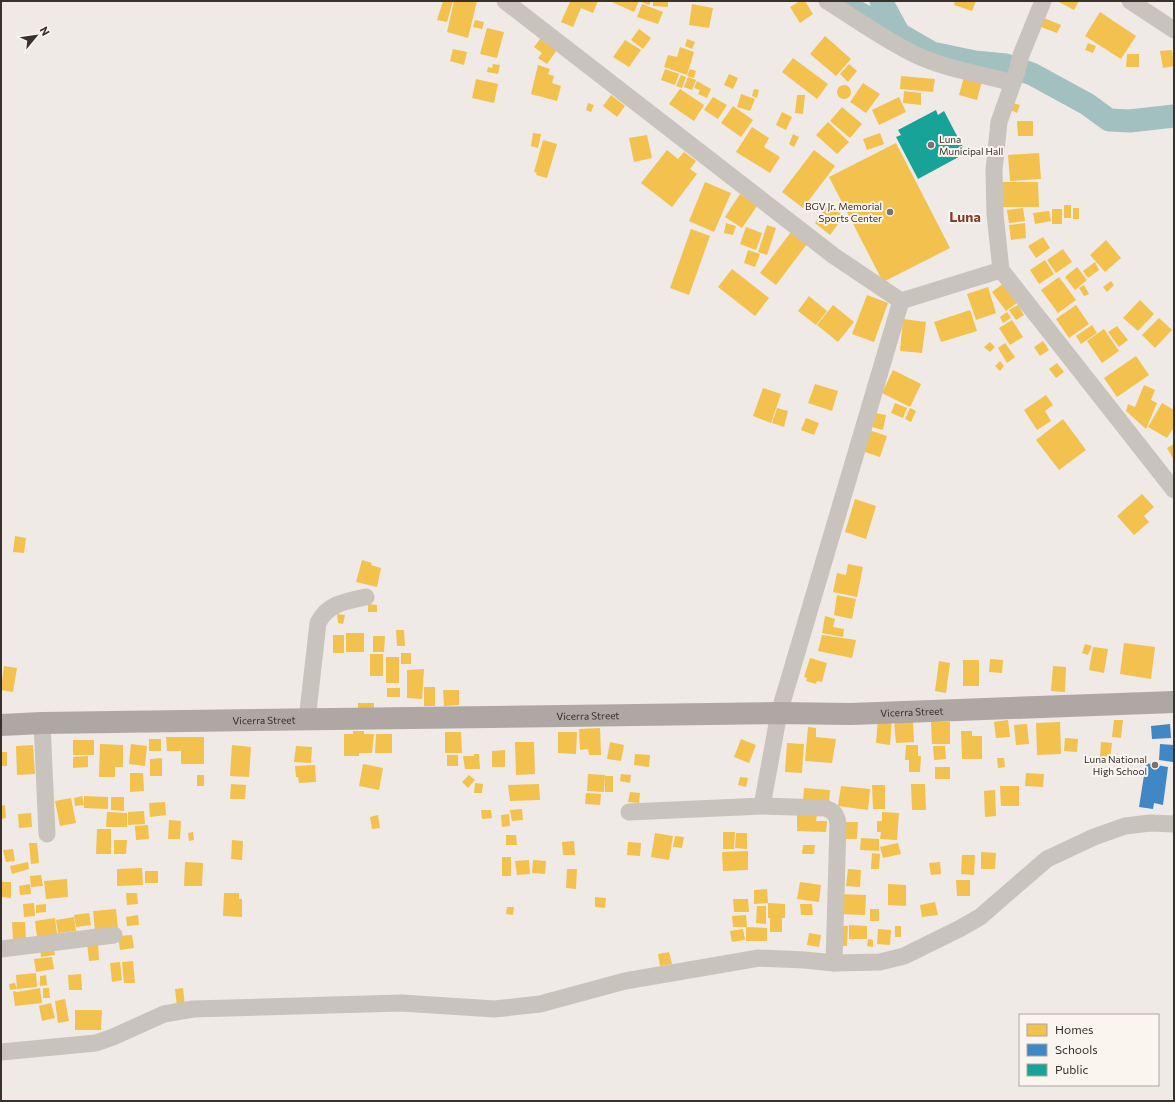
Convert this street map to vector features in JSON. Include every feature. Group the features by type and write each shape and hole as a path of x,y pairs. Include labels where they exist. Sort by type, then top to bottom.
{"main road":[{"name":"Vicerra Street","path":"1,725 42,723 779,713 851,714 1174,702"}],"street":[{"path":"505,1 834,256 901,301"},
{"path":"827,1 892,42 917,55 946,65 1014,78"},
{"path":"1043,1 1020,55 999,122 994,170 995,214 1001,270 1174,490"},
{"path":"1130,1 1174,30"},
{"path":"901,301 1001,270"},
{"path":"762,806 779,713 901,301"},
{"path":"307,720 318,623 328,609 336,604 366,597"},
{"path":"42,723 47,834"},
{"path":"629,812 762,806 825,808 831,810 837,818 834,963"},
{"path":"1,1052 96,1042 113,1037 164,1014 193,1009 401,1003 495,1009 540,1004 625,981 759,958 797,959 834,963 880,962 904,956 980,917 1048,859 1094,837 1125,826 1174,824"},
{"path":"1,949 114,935"}],"building: Homes":[{"path":"443,1 453,1 447,22 437,20"},
{"path":"454,1 477,1 468,38 447,32"},
{"path":"567,1 598,1 593,13 581,8 573,27 561,22 570,2"},
{"path":"612,1 639,1 634,12"},
{"path":"639,1 651,1 649,5"},
{"path":"653,1 668,1 668,7 653,6"},
{"path":"800,1 805,1 813,14 800,23 790,7"},
{"path":"955,1 976,1 972,11 954,5"},
{"path":"1057,1 1079,1 1074,10"},
{"path":"642,4 663,12 658,24 637,17"},
{"path":"692,4 713,8 709,28 689,25"},
{"path":"1100,12 1136,36 1121,59 1085,36"},
{"path":"1044,18 1061,25 1057,33 1041,27"},
{"path":"475,20 484,22 482,29 473,27"},
{"path":"487,28 504,32 497,58 480,54"},
{"path":"639,29 651,38 643,49 631,40"},
{"path":"543,35 559,47 547,64 538,58 542,53 534,47"},
{"path":"825,36 851,59 836,76 810,54"},
{"path":"687,39 695,42 692,49 685,46"},
{"path":"625,40 641,50 629,67 613,57"},
{"path":"1088,43 1096,46 1093,53 1085,50"},
{"path":"680,47 694,52 687,75 664,67 668,55 677,57"},
{"path":"453,49 467,52 464,65 450,61"},
{"path":"1172,50 1174,66 1163,68 1160,51"},
{"path":"1127,54 1139,54 1139,67 1126,67"},
{"path":"793,58 828,84 817,99 782,72"},
{"path":"493,64 500,65 498,74 487,72 488,67 492,68"},
{"path":"849,64 857,71 848,82 840,74"},
{"path":"538,65 550,69 548,74 554,76 552,83 561,86 557,101 531,94"},
{"path":"665,69 679,74 675,85 661,80"},
{"path":"690,69 696,71 694,78 687,76"},
{"path":"729,74 738,78 733,89 724,85"},
{"path":"681,75 686,77 682,88 676,86"},
{"path":"901,76 935,79 933,92 900,89"},
{"path":"688,77 696,80 692,90 684,87"},
{"path":"964,77 982,81 977,100 959,95"},
{"path":"476,79 498,84 494,103 472,98"},
{"path":"697,81 711,89 707,98 698,94 700,90 694,88"},
{"path":"863,83 880,94 866,113 850,102"},
{"path":"844,85 849,87 851,92 849,97 844,99 839,97 837,92 839,87"},
{"path":"680,89 704,105 694,121 669,104"},
{"path":"754,89 759,90 757,98 752,96"},
{"path":"904,91 921,93 921,105 903,103"},
{"path":"741,94 755,99 750,111 737,107"},
{"path":"611,95 625,106 617,117 603,106"},
{"path":"797,95 805,95 803,114 795,113"},
{"path":"713,97 727,105 718,119 704,110"},
{"path":"899,97 906,112 879,125 872,110"},
{"path":"588,103 594,105 591,112 586,110"},
{"path":"1013,103 1020,105 1017,113 1011,110"},
{"path":"733,106 753,120 741,137 721,123"},
{"path":"842,107 862,124 850,138 830,121"},
{"path":"782,112 792,117 786,130 776,125"},
{"path":"1017,121 1033,121 1033,136 1018,136"},
{"path":"828,122 849,142 837,154 816,135"},
{"path":"752,127 769,138 764,147 780,157 770,173 736,152"},
{"path":"533,133 541,134 538,148 531,146"},
{"path":"880,133 884,144 867,150 863,139"},
{"path":"793,134 799,137 794,147 789,144"},
{"path":"647,135 652,158 634,162 629,138"},
{"path":"543,140 557,144 547,178 536,175 537,173 534,172"},
{"name":"BGV Jr. Memorial Sports Center","path":"896,143 950,248 883,282 829,177"},
{"path":"667,150 678,159 684,152 696,161 690,169 697,174 672,207 641,183"},
{"path":"814,150 835,166 803,208 782,192"},
{"path":"1039,153 1041,179 1010,181 1008,155"},
{"path":"705,182 731,193 714,232 689,221"},
{"path":"1002,182 1038,182 1039,207 1002,207"},
{"path":"740,194 757,206 742,228 725,217"},
{"path":"828,205 844,216 830,235 815,223"},
{"path":"1064,205 1071,205 1071,218 1064,218"},
{"path":"1023,208 1025,221 1009,223 1007,210"},
{"path":"1073,208 1079,208 1079,219 1073,219"},
{"path":"1052,209 1062,209 1062,224 1052,224"},
{"path":"1049,211 1051,221 1035,224 1033,213"},
{"path":"726,223 736,226 733,235 724,233"},
{"path":"1025,223 1026,238 1011,240 1009,225"},
{"path":"767,225 776,228 767,255 758,252"},
{"path":"746,227 762,233 756,250 740,244"},
{"path":"691,229 710,236 689,295 670,288"},
{"path":"791,232 807,244 776,285 760,273"},
{"path":"1043,237 1050,248 1036,258 1028,246"},
{"path":"1106,240 1121,258 1105,272 1090,255"},
{"path":"1063,249 1072,262 1056,273 1047,260"},
{"path":"748,250 760,254 755,267 744,263"},
{"path":"1045,260 1054,274 1039,284 1030,270"},
{"path":"1095,262 1099,270 1088,278 1083,271"},
{"path":"1077,267 1087,280 1075,290 1065,277"},
{"path":"732,269 769,298 755,316 718,287"},
{"path":"1059,277 1076,300 1058,313 1041,290"},
{"path":"1111,281 1114,285 1107,292 1103,287"},
{"path":"1004,283 1018,302 1006,311 992,292"},
{"path":"1084,285 1089,294 1084,296 1079,288"},
{"path":"988,287 996,313 976,320 967,294"},
{"path":"867,295 888,303 874,342 852,334"},
{"path":"809,296 827,311 816,325 798,311"},
{"path":"1140,300 1154,314 1138,331 1123,318"},
{"path":"833,305 854,322 838,342 817,325"},
{"path":"1018,305 1024,315 1016,320 1009,310"},
{"path":"1076,305 1089,324 1069,338 1056,319"},
{"path":"970,310 977,331 941,342 934,322"},
{"path":"1007,312 1011,318 1003,323 1000,317"},
{"path":"1159,318 1172,330 1155,348 1142,335"},
{"path":"903,319 926,322 922,353 900,351"},
{"path":"1012,320 1023,337 1010,345 999,328"},
{"path":"1092,325 1097,333 1081,344 1076,336"},
{"path":"1117,326 1128,340 1119,347 1108,332"},
{"path":"1104,329 1119,351 1102,363 1087,341"},
{"path":"1043,341 1049,350 1040,356 1034,347"},
{"path":"990,342 995,347 990,352 984,347"},
{"path":"1005,343 1015,357 1007,363 998,348"},
{"path":"1136,356 1149,375 1117,397 1104,378"},
{"path":"1000,361 1004,366 1000,371 995,366"},
{"path":"1057,363 1064,372 1056,378 1049,369"},
{"path":"893,370 921,384 910,407 882,393"},
{"path":"815,384 838,391 832,411 808,403"},
{"path":"1144,385 1155,390 1151,400 1157,403 1146,429 1126,411 1128,404 1135,407"},
{"path":"763,388 781,394 771,423 753,416"},
{"path":"1046,395 1053,405 1045,411 1051,421 1037,430 1024,410"},
{"path":"895,403 907,408 903,418 891,413"},
{"path":"1162,403 1174,410 1174,427 1167,438 1148,427"},
{"path":"777,408 788,411 784,427 772,423"},
{"path":"910,408 916,411 911,422 905,419"},
{"path":"875,413 886,415 883,430 872,427"},
{"path":"806,418 819,423 814,435 801,430"},
{"path":"1063,419 1086,450 1059,470 1036,440"},
{"path":"869,430 887,436 880,457 862,451"},
{"path":"1174,444 1174,460 1167,448"},
{"path":"1142,494 1154,507 1144,516 1149,522 1134,535 1117,516"},
{"path":"855,499 876,506 866,539 845,532"},
{"path":"15,536 26,538 24,553 13,552"},
{"path":"362,560 381,568 377,587 356,582"},
{"path":"848,564 863,567 857,597 833,592 837,573 846,575"},
{"path":"837,595 856,599 852,619 834,615"},
{"path":"368,604 377,605 377,612 368,612"},
{"path":"337,614 345,615 343,624 338,623"},
{"path":"825,616 835,619 833,627 844,629 843,637 822,633"},
{"path":"396,630 404,630 405,646 397,646"},
{"path":"346,633 364,633 364,652 346,652"},
{"path":"333,635 344,635 344,653 333,653"},
{"path":"822,635 856,640 852,658 818,651"},
{"path":"373,636 385,636 384,652 373,652"},
{"path":"1124,643 1155,647 1151,679 1120,674"},
{"path":"1085,644 1092,646 1088,655 1082,653"},
{"path":"1093,647 1108,649 1104,673 1089,670"},
{"path":"401,653 411,653 411,664 401,664"},
{"path":"370,654 383,654 383,676 370,676"},
{"path":"386,657 399,657 399,683 386,683"},
{"path":"810,658 827,663 822,682 817,681 816,684 806,681 807,678 804,677"},
{"path":"990,659 1003,660 1002,673 989,672"},
{"path":"963,660 979,660 979,686 963,686"},
{"path":"939,661 950,663 946,693 935,691"},
{"path":"4,666 17,668 13,692 1,690"},
{"path":"1053,666 1066,667 1065,692 1051,691"},
{"path":"424,669 422,699 407,698 407,670"},
{"path":"424,687 435,687 435,706 424,706"},
{"path":"387,688 400,688 400,697 387,697"},
{"path":"443,690 459,690 459,705 444,706"},
{"path":"358,703 374,703 374,713 358,713"},
{"path":"878,717 892,718 890,745 876,743"},
{"path":"913,720 914,742 896,743 894,721"},
{"path":"1008,720 1010,737 996,738 994,722"},
{"path":"1114,720 1123,720 1121,738 1112,737"},
{"path":"931,722 950,722 950,744 932,744"},
{"path":"1060,722 1061,754 1037,755 1036,723"},
{"path":"1027,724 1029,744 1016,745 1014,725"},
{"path":"808,727 816,728 816,737 836,739 832,763 805,761"},
{"path":"600,728 601,755 589,755 588,749 580,750 579,729"},
{"path":"353,731 364,731 364,734 374,734 372,753 359,753 359,756 344,756 344,734 353,734"},
{"path":"961,731 972,731 972,736 982,736 982,759 962,759"},
{"path":"445,732 461,732 462,753 445,753"},
{"path":"558,732 577,732 576,754 558,753"},
{"path":"376,734 392,734 392,753 375,753"},
{"path":"166,737 204,737 204,764 181,764 181,751 167,751"},
{"path":"1065,738 1078,739 1077,752 1064,751"},
{"path":"149,739 161,739 161,751 149,751"},
{"path":"741,739 756,745 749,763 734,757"},
{"path":"73,740 94,740 94,755 73,755"},
{"path":"515,742 534,742 535,774 516,775"},
{"path":"610,742 624,745 621,761 607,759"},
{"path":"1101,742 1112,743 1110,759 1100,758"},
{"path":"787,743 804,744 802,773 785,772"},
{"path":"100,744 123,745 123,767 115,767 115,777 99,777"},
{"path":"131,744 147,746 145,766 129,764"},
{"path":"33,745 35,774 17,775 16,746"},
{"path":"232,745 251,747 249,777 230,776"},
{"path":"906,745 918,745 918,756 921,756 920,772 909,772 909,760 905,760"},
{"path":"296,746 312,747 311,763 294,762"},
{"path":"933,746 945,746 946,759 934,760"},
{"path":"505,750 505,767 492,767 492,751"},
{"path":"1,752 7,752 7,766 1,766"},
{"path":"474,754 479,754 480,769 465,769 463,756 474,756"},
{"path":"635,754 650,755 649,767 634,765"},
{"path":"447,755 458,755 458,766 447,766"},
{"path":"88,756 88,767 73,768 73,757"},
{"path":"162,758 162,776 150,776 150,759"},
{"path":"997,758 1004,758 1005,767 998,768"},
{"path":"363,764 383,768 379,790 359,786"},
{"path":"315,765 316,782 299,783 298,777 296,777 295,766"},
{"path":"935,767 950,767 950,779 935,779"},
{"path":"130,773 143,773 144,791 130,792"},
{"path":"1026,773 1044,774 1043,787 1025,786"},
{"path":"588,774 605,775 604,792 587,791"},
{"path":"621,774 631,775 630,783 620,781"},
{"path":"197,775 204,775 204,786 197,786"},
{"path":"469,775 475,780 468,788 462,782"},
{"path":"605,776 613,776 613,792 605,792"},
{"path":"740,777 748,778 746,787 738,785"},
{"path":"475,783 483,784 482,793 474,793"},
{"path":"231,784 246,785 245,799 230,799"},
{"path":"539,784 540,800 510,801 508,785"},
{"path":"911,784 925,784 926,810 912,810"},
{"path":"872,785 885,785 885,809 873,809"},
{"path":"841,786 870,789 868,810 838,806"},
{"path":"1000,786 1019,786 1019,806 1001,806"},
{"path":"804,788 830,790 829,803 803,801"},
{"path":"995,790 996,816 985,817 984,791"},
{"path":"630,792 640,793 639,803 628,802"},
{"path":"586,793 601,794 600,805 585,804"},
{"path":"82,796 84,805 75,806 74,798"},
{"path":"84,796 108,797 108,809 84,808"},
{"path":"111,797 124,797 124,811 111,810"},
{"path":"71,798 76,823 60,826 55,801"},
{"path":"165,802 166,815 150,817 149,803"},
{"path":"5,805 6,818 1,819 1,806"},
{"path":"522,809 523,820 512,821 510,810"},
{"path":"481,810 491,810 492,818 482,819"},
{"path":"144,811 145,824 128,825 128,812"},
{"path":"107,812 127,813 127,827 106,827"},
{"path":"882,812 899,813 897,840 880,839 881,832 877,832 877,821 882,821"},
{"path":"31,813 32,827 19,828 18,814"},
{"path":"509,814 510,826 502,827 501,815"},
{"path":"797,814 817,815 816,821 827,821 826,832 797,831"},
{"path":"378,815 380,828 372,829 370,817"},
{"path":"169,820 181,821 180,839 168,839"},
{"path":"839,822 858,822 857,839 839,839"},
{"path":"148,825 149,839 136,840 135,826"},
{"path":"97,829 111,829 111,854 96,854"},
{"path":"193,832 194,840 189,841 188,833"},
{"path":"723,832 735,832 734,849 723,849"},
{"path":"655,833 673,836 669,860 651,857"},
{"path":"736,833 747,833 747,849 735,848"},
{"path":"506,835 516,835 517,845 506,845"},
{"path":"675,836 684,837 682,848 673,847"},
{"path":"861,838 879,839 879,851 860,850"},
{"path":"114,840 127,840 126,854 114,854"},
{"path":"232,840 243,841 242,860 231,859"},
{"path":"574,841 575,855 563,855 562,842"},
{"path":"628,842 641,843 640,856 627,855"},
{"path":"29,843 37,843 39,863 31,864"},
{"path":"898,843 901,854 883,858 880,847"},
{"path":"803,845 815,845 814,854 802,854"},
{"path":"13,849 15,861 6,862 3,850"},
{"path":"748,851 748,870 723,871 722,852"},
{"path":"981,852 996,853 995,869 981,869"},
{"path":"872,853 880,854 879,869 871,869"},
{"path":"962,855 975,855 974,875 961,874"},
{"path":"502,857 511,857 511,876 502,876"},
{"path":"529,860 530,874 517,875 515,861"},
{"path":"533,860 546,861 545,874 532,873"},
{"path":"28,862 29,869 12,874 10,866"},
{"path":"185,862 203,863 202,886 184,886"},
{"path":"940,862 941,874 931,875 929,863"},
{"path":"142,868 143,885 117,886 117,869"},
{"path":"567,869 577,869 576,889 566,888"},
{"path":"848,869 861,870 860,887 846,886"},
{"path":"145,871 158,871 158,883 145,883"},
{"path":"41,875 43,886 31,887 30,876"},
{"path":"67,879 68,897 46,899 44,881"},
{"path":"956,880 970,880 970,896 957,896"},
{"path":"1,882 11,882 11,898 1,897"},
{"path":"800,882 821,885 819,902 797,899"},
{"path":"30,884 31,894 20,895 19,886"},
{"path":"888,884 906,885 906,906 888,905"},
{"path":"767,889 768,903 754,904 754,890"},
{"path":"126,893 137,893 138,904 127,905"},
{"path":"224,893 239,893 239,899 242,899 242,917 223,916"},
{"path":"838,894 866,895 865,915 837,914"},
{"path":"595,897 606,898 605,908 595,907"},
{"path":"733,899 748,899 749,912 734,912"},
{"path":"935,902 938,915 922,917 920,905"},
{"path":"34,903 35,916 24,917 23,904"},
{"path":"768,903 785,904 785,918 768,918"},
{"path":"46,904 46,912 36,913 36,905"},
{"path":"800,904 812,904 813,915 801,915"},
{"path":"757,906 766,906 766,924 756,923"},
{"path":"507,907 514,907 513,915 506,914"},
{"path":"116,909 118,929 95,931 93,911"},
{"path":"870,909 879,909 879,921 870,921"},
{"path":"89,913 91,925 76,927 74,915"},
{"path":"138,915 139,925 127,926 126,917"},
{"path":"746,915 747,927 733,927 732,916"},
{"path":"74,917 76,931 58,933 56,920"},
{"path":"55,918 57,934 37,937 35,921"},
{"path":"770,918 782,918 782,932 770,932"},
{"path":"12,922 25,922 26,939 13,940"},
{"path":"849,925 867,926 867,939 849,939"},
{"path":"836,926 848,926 847,946 836,946"},
{"path":"895,926 901,926 901,937 895,937"},
{"path":"746,927 767,928 767,941 746,941"},
{"path":"743,929 745,940 732,942 730,931"},
{"path":"878,929 891,930 890,945 877,944"},
{"path":"809,933 821,935 819,947 807,945"},
{"path":"132,935 134,948 120,950 118,936"},
{"path":"868,939 873,940 873,947 867,946"},
{"path":"98,942 99,960 89,961 87,943"},
{"path":"53,945 55,955 41,957 40,947"},
{"path":"669,952 672,964 660,966 658,954"},
{"path":"52,957 54,969 36,972 34,959"},
{"path":"133,961 135,983 124,983 122,962"},
{"path":"120,962 122,980 112,982 110,963"},
{"path":"36,973 37,987 17,989 16,975"},
{"path":"81,974 82,990 69,990 68,975"},
{"path":"46,975 47,985 40,986 40,976"},
{"path":"15,983 17,989 10,990 9,984"},
{"path":"40,988 42,1003 15,1006 13,991 17,992"},
{"path":"43,988 49,988 50,998 43,998"},
{"path":"183,988 185,1006 177,1007 175,989"},
{"path":"65,999 69,1021 58,1023 55,1001"},
{"path":"51,1003 55,1018 42,1021 39,1006"},
{"path":"75,1010 102,1010 101,1030 75,1030"}],"building: Schools":[{"path":"1170,724 1171,738 1152,739 1151,726"},
{"path":"1160,744 1174,745 1173,762 1159,760"},
{"path":"1146,763 1168,767 1163,805 1154,803 1153,809 1139,807"}],"building: Public":[{"name":"Luna Municipal Hall","path":"936,110 938,115 944,111 966,153 918,179 896,137 901,135 898,130"}],"waterway":[{"path":"881,1 899,34"},
{"path":"840,3 932,53 975,62 1006,65 1032,74 1087,104 1109,120 1130,121 1174,116"}],"place":[{"name":"Luna Municipal Hall","path":"931,145"},
{"name":"BGV Jr. Memorial Sports Center","path":"890,212"},
{"name":"Luna National High School","path":"1155,765"}],"district":[{"name":"Luna","path":"965,217"}]}
